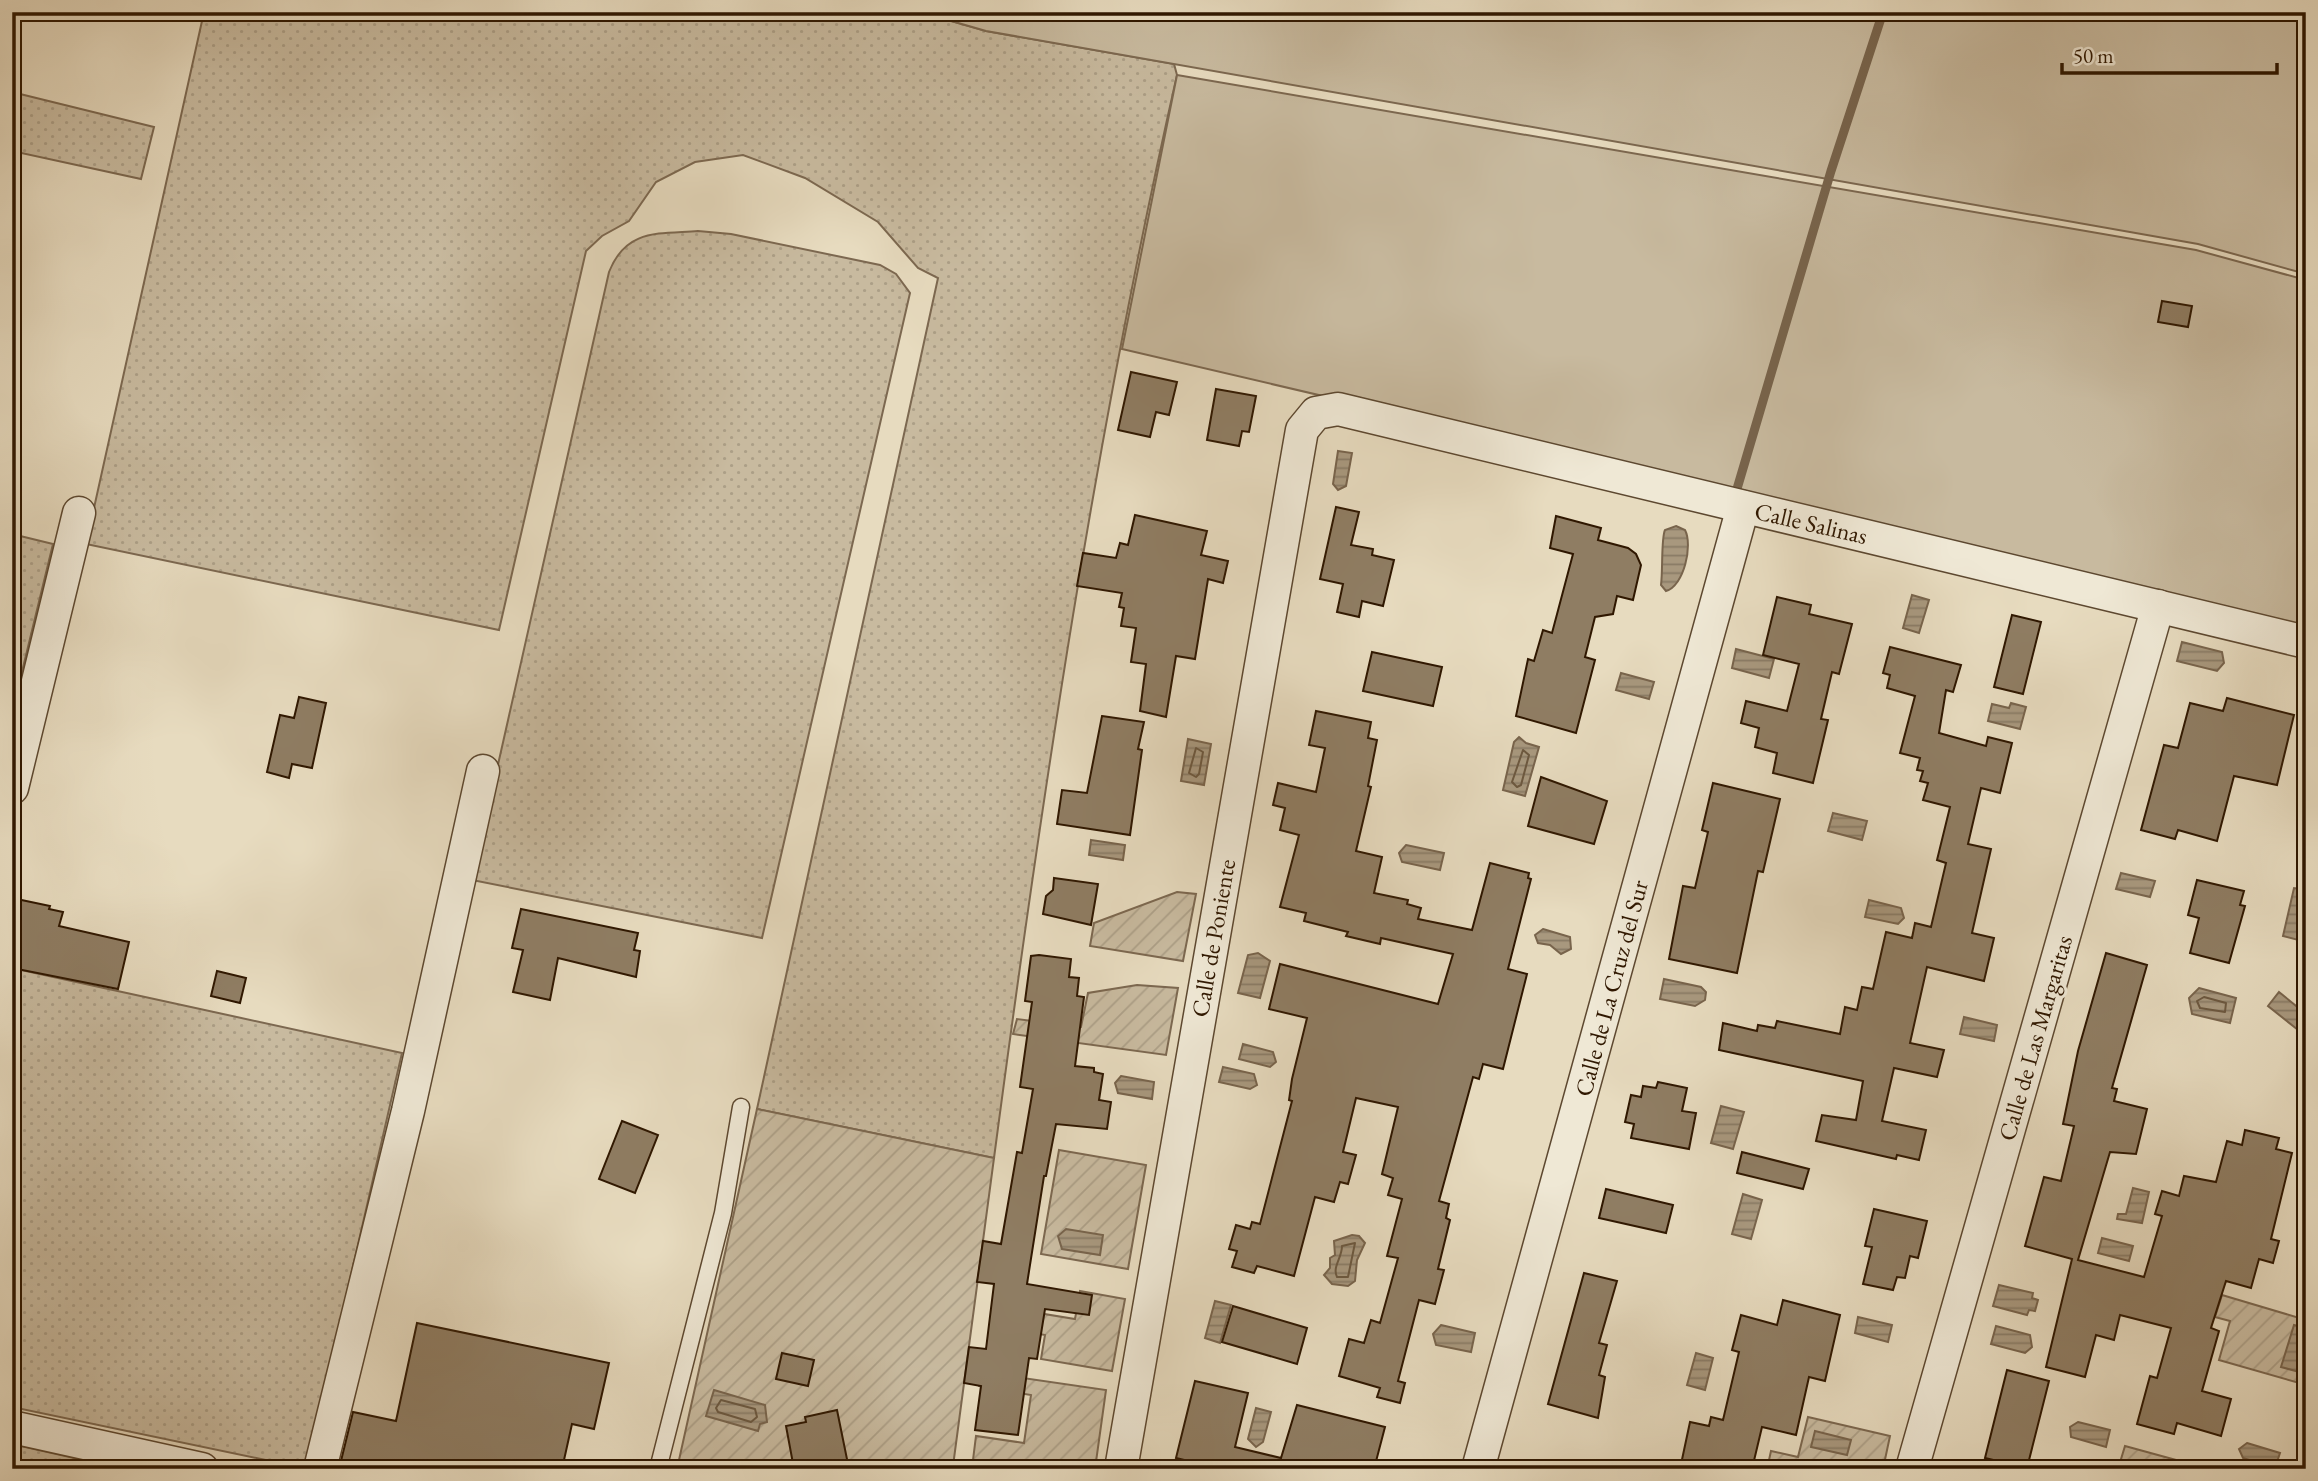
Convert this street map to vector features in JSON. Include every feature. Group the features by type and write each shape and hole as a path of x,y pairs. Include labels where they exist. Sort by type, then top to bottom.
{"street":[{"name":"Calle Salinas","path":"1316,413 1338,410 2306,642"},
{"name":"Calle de Poniente","path":"1121,1469 1301,430 1316,413"},
{"name":"Calle de La Cruz del Sur","path":"1478,1469 1744,507"},
{"path":"12,788 79,513"},
{"name":"Calle de Las Margaritas","path":"1912,1469 2158,606"},
{"path":"320,1469 408,1111 483,771"},
{"path":"12,1427 202,1469"}],"lane":[{"path":"658,1469 723,1213 741,1107"}],"shaded area":[{"path":"204,12 920,12 986,31 1174,64 1177,75 1121,344 1073,615 1031,886 994,1158 757,1109 938,278 918,268 878,222 805,178 743,155 695,162 656,182 629,221 602,236 586,251 499,630 86,544"},
{"path":"920,12 2306,12 2306,274 2198,244 986,31"},
{"path":"1177,75 2196,250 2306,280 2306,626 1122,349"},
{"path":"12,92 154,127 141,179 12,151"},
{"path":"698,231 731,234 880,265 896,274 910,293 762,938 472,880 609,272 624,248 644,236"},
{"path":"12,534 53,544 12,713"},
{"path":"1177,892 1196,894 1183,961 1090,946 1094,923"},
{"path":"12,968 402,1053 309,1458 299,1467 12,1407"},
{"path":"1137,985 1178,988 1166,1055 1013,1034 1017,1019 1081,1027 1088,993"},
{"path":"757,1109 994,1158 953,1466 967,1469 677,1469"},
{"path":"1059,1150 1146,1165 1128,1269 1041,1254"},
{"path":"1080,1291 1125,1299 1112,1371 1041,1359 1045,1335 1029,1332 1032,1312 1075,1319"},
{"path":"2222,1295 2306,1320 2306,1385 2219,1360 2230,1321 2215,1317"},
{"path":"982,1372 1106,1390 1095,1469 972,1468 976,1436 1024,1443 1031,1395 979,1386"},
{"path":"1808,1417 1890,1436 1883,1469 1767,1469 1771,1451 1798,1457"},
{"path":"12,1444 123,1469 12,1469"},
{"path":"2125,1446 2209,1469 2118,1469"}],"water":[{"path":"1338,451 1352,453 1346,486 1338,490 1333,484"},
{"path":"1676,526 1685,530 1687,555 1678,581 1666,591 1661,585 1664,534 1665,530"},
{"path":"1912,595 1929,600 1919,633 1903,628"},
{"path":"2182,642 2222,652 2224,663 2217,671 2177,661"},
{"path":"1736,649 1774,659 1769,678 1732,668"},
{"path":"1621,673 1654,682 1649,699 1616,690"},
{"path":"2011,703 2026,707 2020,729 1988,721 1992,704 2009,708"},
{"path":"1519,737 1526,743 1539,747 1525,796 1503,790 1514,742"},
{"path":"1188,739 1211,744 1204,785 1181,781"},
{"path":"1833,813 1867,821 1862,840 1828,831"},
{"path":"1091,840 1125,845 1123,860 1089,855"},
{"path":"1406,845 1444,853 1440,870 1402,862 1399,853"},
{"path":"2121,873 2155,881 2150,897 2116,889"},
{"path":"2306,886 2306,942 2283,936 2294,888 2301,889"},
{"path":"1869,900 1901,908 1904,918 1898,924 1865,917"},
{"path":"1543,929 1570,937 1571,949 1561,954 1550,945 1538,943 1535,935"},
{"path":"1258,953 1270,961 1260,998 1238,993 1248,955"},
{"path":"1664,979 1701,987 1706,992 1705,1000 1695,1006 1660,999"},
{"path":"2199,988 2236,998 2230,1023 2192,1014 2189,998"},
{"path":"2279,992 2306,1014 2306,1021 2298,1030 2268,1006"},
{"path":"1964,1017 1997,1025 1994,1041 1960,1034"},
{"path":"1243,1044 1273,1052 1276,1062 1270,1067 1239,1059"},
{"path":"1223,1067 1254,1074 1257,1085 1250,1089 1219,1082"},
{"path":"1121,1076 1154,1082 1152,1099 1118,1093 1115,1083"},
{"path":"1721,1106 1744,1112 1733,1149 1711,1143"},
{"path":"2133,1188 2149,1192 2142,1223 2117,1219 2118,1214 2126,1214"},
{"path":"1743,1194 1762,1200 1751,1239 1732,1234"},
{"path":"1066,1229 1103,1235 1100,1255 1062,1249 1058,1236"},
{"path":"1352,1235 1359,1236 1365,1243 1357,1260 1355,1281 1348,1286 1332,1284 1324,1275 1330,1268 1330,1258 1335,1255 1334,1241"},
{"path":"2102,1238 2133,1246 2129,1261 2098,1253"},
{"path":"1999,1285 2033,1293 2032,1298 2038,1300 2035,1311 2029,1310 2027,1315 1993,1306"},
{"path":"1215,1301 1231,1305 1220,1343 1205,1338"},
{"path":"1858,1317 1892,1325 1888,1342 1855,1333"},
{"path":"1441,1325 1475,1333 1471,1352 1436,1345 1433,1334"},
{"path":"2294,1325 2306,1328 2303,1373 2281,1367"},
{"path":"1996,1326 2030,1335 2032,1347 2025,1353 1991,1344"},
{"path":"1696,1353 1713,1358 1705,1390 1687,1385"},
{"path":"714,1390 765,1405 767,1422 760,1424 758,1431 706,1416"},
{"path":"1256,1408 1271,1412 1263,1442 1256,1447 1248,1439"},
{"path":"2078,1422 2110,1430 2106,1447 2071,1437 2070,1427"},
{"path":"1815,1431 1851,1440 1847,1455 1811,1447"},
{"path":"2247,1443 2280,1453 2275,1468 2243,1458 2239,1449"}],"building":[{"path":"2162,301 2192,306 2188,327 2158,322"},
{"path":"1131,372 1177,382 1169,415 1156,412 1150,437 1118,430"},
{"path":"1216,389 1256,396 1249,432 1242,431 1239,446 1207,440"},
{"path":"1336,507 1359,512 1351,545 1373,549 1372,555 1394,560 1383,606 1362,601 1359,617 1337,612 1343,584 1320,579"},
{"path":"1135,515 1207,531 1201,555 1228,561 1223,583 1208,579 1195,659 1176,656 1166,717 1140,711 1146,664 1131,662 1136,628 1121,626 1124,608 1119,607 1122,593 1077,586 1083,553 1116,558 1120,543 1128,545"},
{"path":"1556,516 1601,528 1598,540 1628,548 1636,554 1641,565 1633,600 1617,596 1613,614 1595,617 1585,657 1595,660 1576,733 1516,716 1528,659 1534,661 1543,630 1552,633 1573,554 1550,548"},
{"path":"1777,597 1811,605 1809,614 1852,624 1839,674 1832,672 1821,719 1828,720 1813,783 1773,773 1777,753 1755,747 1759,728 1741,723 1746,701 1787,711 1799,664 1763,655"},
{"path":"2012,615 2041,622 2023,694 1994,687"},
{"path":"1890,647 1961,665 1953,692 1946,690 1939,733 1986,746 1988,737 2012,743 2000,793 1981,788 1968,844 1991,849 1972,933 1994,938 1984,981 1927,967 1910,1043 1944,1050 1937,1077 1894,1068 1882,1121 1926,1130 1919,1160 1897,1155 1896,1159 1816,1141 1822,1115 1856,1120 1863,1081 1719,1050 1723,1023 1757,1031 1758,1025 1775,1028 1777,1021 1840,1034 1845,1007 1857,1010 1862,987 1873,989 1886,932 1912,938 1915,923 1931,927 1946,863 1937,860 1950,807 1923,800 1928,783 1920,781 1923,771 1917,770 1920,758 1900,753 1915,696 1887,688 1890,675 1883,673"},
{"path":"1372,652 1442,667 1433,706 1363,691"},
{"path":"299,697 326,703 312,768 292,764 289,778 267,772 280,715 294,718"},
{"path":"2227,698 2294,715 2277,785 2234,776 2217,841 2178,830 2175,839 2141,830 2164,745 2178,748 2190,703 2223,711"},
{"path":"1316,711 1371,722 1368,738 1377,740 1368,786 1371,787 1356,851 1382,857 1374,893 1408,900 1407,904 1421,908 1418,919 1472,930 1490,863 1529,873 1528,878 1531,879 1508,969 1527,974 1503,1069 1483,1064 1479,1079 1473,1077 1439,1201 1449,1204 1446,1218 1450,1220 1438,1269 1444,1270 1435,1304 1419,1300 1398,1381 1405,1383 1400,1403 1377,1397 1380,1388 1339,1376 1349,1339 1364,1343 1371,1320 1380,1323 1398,1258 1387,1256 1402,1199 1388,1195 1393,1178 1382,1174 1398,1107 1356,1098 1343,1152 1356,1155 1348,1184 1340,1182 1334,1202 1315,1197 1294,1276 1257,1266 1254,1273 1232,1267 1237,1251 1229,1249 1236,1225 1250,1229 1252,1222 1260,1224 1292,1101 1289,1100 1292,1079 1307,1018 1269,1009 1280,964 1438,1004 1453,954 1381,938 1380,944 1346,936 1348,932 1304,921 1306,913 1280,907 1299,835 1280,830 1285,808 1273,805 1278,783 1316,792 1325,748 1309,745"},
{"path":"1102,716 1144,722 1138,749 1142,750 1130,835 1057,824 1062,790 1087,793"},
{"path":"1541,777 1607,801 1594,844 1528,826"},
{"path":"1713,783 1780,799 1763,872 1758,871 1737,973 1669,959 1683,886 1695,888 1708,832 1702,830"},
{"path":"1054,878 1098,884 1091,925 1043,914 1046,896 1053,890"},
{"path":"2197,880 2244,891 2240,905 2245,906 2229,963 2190,953 2199,918 2188,915"},
{"path":"12,898 50,906 49,909 63,912 59,926 129,942 118,989 12,968"},
{"path":"521,909 638,933 634,950 640,951 636,977 558,958 550,1000 513,992 523,950 512,948"},
{"path":"2106,953 2147,965 2112,1088 2117,1089 2114,1101 2147,1109 2136,1154 2110,1152 2078,1260 2144,1277 2162,1216 2155,1214 2162,1191 2179,1196 2184,1176 2216,1182 2227,1141 2242,1145 2245,1130 2279,1138 2276,1149 2292,1153 2271,1239 2279,1241 2273,1263 2259,1259 2251,1288 2226,1281 2211,1328 2219,1331 2202,1391 2231,1399 2221,1436 2177,1423 2174,1434 2137,1424 2150,1376 2157,1378 2171,1328 2120,1315 2114,1340 2096,1335 2085,1377 2046,1367 2072,1259 2025,1246 2044,1177 2061,1181 2074,1126 2063,1124 2078,1051"},
{"path":"1031,956 1071,959 1069,977 1079,978 1077,996 1084,997 1075,1066 1094,1068 1094,1072 1103,1074 1099,1100 1111,1102 1107,1129 1056,1124 1044,1176 1027,1284 1092,1295 1089,1315 1045,1309 1037,1359 1029,1358 1018,1435 975,1430 981,1386 964,1383 969,1347 986,1349 994,1284 977,1282 983,1241 1001,1244 1017,1152 1022,1153 1033,1089 1020,1087 1032,1002 1025,1001"},
{"path":"217,971 246,978 240,1003 211,996"},
{"path":"1658,1082 1687,1088 1682,1111 1696,1113 1689,1149 1631,1138 1634,1124 1625,1122 1631,1095 1641,1097 1643,1086 1656,1088"},
{"path":"622,1121 658,1135 635,1193 599,1179"},
{"path":"1742,1152 1809,1169 1803,1189 1737,1173"},
{"path":"1606,1189 1673,1205 1666,1233 1599,1218"},
{"path":"1874,1209 1927,1221 1918,1258 1910,1256 1905,1278 1897,1277 1893,1290 1863,1284 1872,1247 1865,1246"},
{"path":"1584,1273 1617,1281 1599,1343 1607,1345 1599,1375 1605,1377 1598,1418 1548,1404"},
{"path":"1783,1300 1840,1315 1825,1381 1809,1377 1796,1435 1762,1427 1752,1469 1680,1469 1690,1422 1709,1426 1711,1417 1723,1420 1739,1352 1732,1350 1741,1315 1777,1325"},
{"path":"1233,1306 1307,1328 1297,1364 1222,1342"},
{"path":"417,1323 609,1363 594,1429 572,1424 562,1469 339,1469 353,1412 396,1421"},
{"path":"782,1353 814,1360 808,1386 776,1379"},
{"path":"2007,1370 2049,1381 2027,1468 1985,1458"},
{"path":"1195,1381 1248,1393 1235,1447 1281,1458 1297,1405 1385,1427 1374,1469 1222,1469 1176,1458"},
{"path":"837,1410 849,1469 794,1469 786,1426 806,1422 805,1417"}],"waterway":[{"path":"1734,499 1831,171 1883,12"}]}
